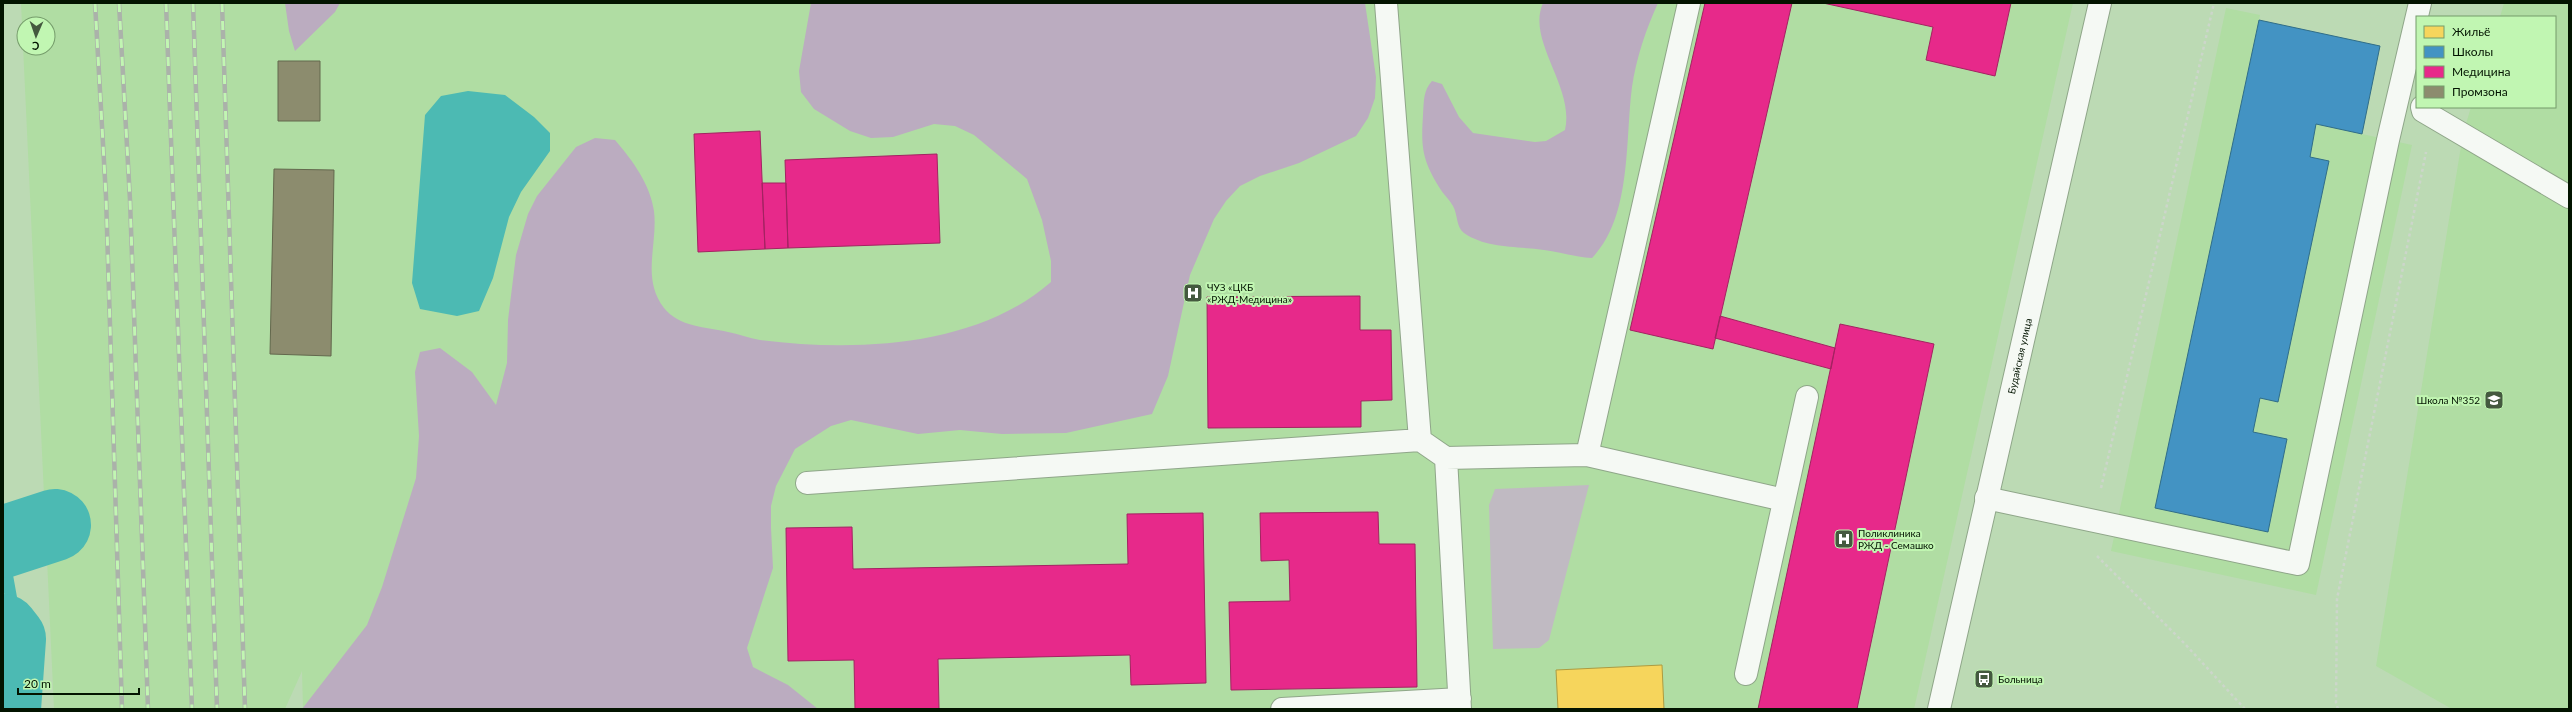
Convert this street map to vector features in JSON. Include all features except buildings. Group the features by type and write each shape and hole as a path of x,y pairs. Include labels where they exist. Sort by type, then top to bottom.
{"street":[{"path":"1386,3 1420,440"},
{"path":"1587,455 1689,3"},
{"name":"Будайская улица","path":"1939,709 2100,3"},
{"path":"2417,16 2420,3"},
{"path":"1986,498 2298,564 2388,140 2416,21"},
{"path":"2406,66 2416,91"},
{"path":"2427,108 2569,197"},
{"path":"1746,674 1807,397"},
{"path":"807,484 1420,440 1446,458 1587,455 1784,500"},
{"path":"1282,709 1460,704 1446,458"}],"path":[{"path":"2214,3 2087,546 2186,644 2245,709"},
{"path":"2338,709 2336,703 2337,599 2427,148 2422,108"}],"shaded area":[{"name":"ЧУЗ «ЦКБ «РЖД-Медицина»","path":"21,3 2073,3 1914,709 303,709 302,671 285,709 54,709 23,56 56,56 56,16 22,16"},
{"path":"285,3 340,3 335,12 295,51 289,31"},
{"path":"811,3 1365,3 1376,77 1375,98 1368,118 1356,136 1299,163 1260,176 1240,186 1226,201 1214,219 1190,275 1168,376 1152,414 1066,433 1002,434 960,430 918,434 851,420 831,426 795,449 776,486 771,506 773,568 747,648 753,667 788,685 818,709 302,709 367,625 382,587 416,478 419,436 415,372 420,352 440,348 472,372 496,405 507,363 508,320 516,255 528,214 537,196 576,147 595,138 615,140 640,173 649,191 654,211 655,224 652,261 653,285 657,297 664,308 677,319 685,323 760,340 796,344 874,344 913,340 951,333 987,321 1021,304 1051,282 1051,261 1042,220 1027,179 974,135 955,126 934,124 893,137 871,138 850,131 814,109 801,92 799,71"},
{"path":"1543,3 1658,3 1642,44 1634,76 1627,154 1620,200 1614,221 1605,241 1592,258 1544,250 1503,246 1483,242 1464,233 1458,224 1455,209 1433,177 1424,152 1422,126 1425,92 1432,81 1442,84 1459,117 1473,133 1535,142 1546,141 1565,130 1566,114 1563,97 1545,49 1541,33 1539,18"},
{"name":"Школа №352","path":"2504,3 2569,3 2569,709 2452,709 2376,666 2463,134 2471,108 2556,108 2556,16 2500,16"},
{"path":"2226,8 2260,15 2259,20 2380,46 2362,134 2412,145 2316,595 2111,551"},
{"path":"1589,485 1549,640 1539,648 1493,649 1489,505 1495,489"}],"water":[{"path":"468,91 505,95 534,117 550,133 550,151 521,192 509,217 493,278 479,311 457,316 420,309 412,283 425,115 441,96"}],"waterway":[{"path":"3,542 55,525"},
{"path":"3,553 31,709"},
{"path":"3,630 10,639 5,709"}],"railway":[{"path":"95,3 106,197 122,709"},
{"path":"119,3 130,200 148,709"},
{"path":"166,3 192,709"},
{"path":"193,3 217,709"},
{"path":"222,3 245,709"}],"place":[{"name":"ЧУЗ «ЦКБ «РЖД-Медицина»","path":"1193,293"},
{"name":"Школа №352","path":"2494,400"},
{"name":"Поликлиника РЖД - Семашко","path":"1844,539"},
{"name":"Больница","path":"1984,679"}]}
